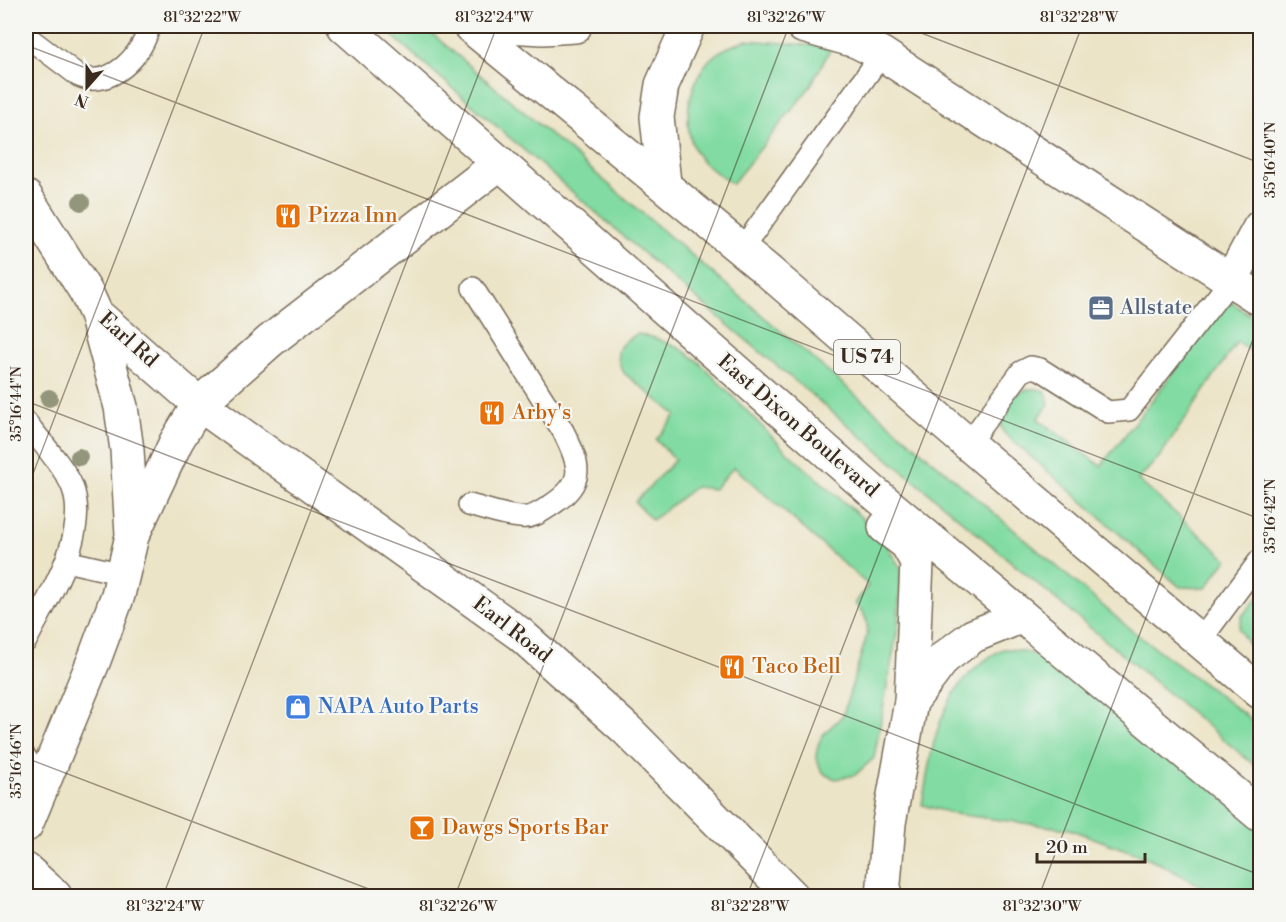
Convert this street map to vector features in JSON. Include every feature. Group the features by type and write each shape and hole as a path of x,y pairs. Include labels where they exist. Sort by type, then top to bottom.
{"main road":[{"name":"East Dixon Boulevard","path":"344,26 872,491 1020,617 1260,815"},
{"name":"US 74","path":"470,26 664,183 1260,692"},
{"path":"505,26 543,28 575,26"},
{"path":"664,183 657,117 662,85 688,26"},
{"path":"802,26 856,41 882,54 1260,299"},
{"path":"26,825 34,771 94,660 123,574 132,536 176,442 199,404 270,341 500,164"},
{"name":"Earl Rd","path":"26,196 86,292 96,314 199,404"},
{"path":"1231,280 1260,227"},
{"path":"96,314 121,406 127,450 132,536"},
{"name":"Earl Road","path":"199,404 520,634 627,730 792,897"},
{"path":"872,491 870,506 875,516 907,544 917,561 911,702 889,823 883,897"},
{"path":"911,702 944,658 973,636 1020,617"},
{"path":"26,870 55,897"}],"lane":[{"path":"26,36 89,81 101,80 118,70 136,54 150,26"},
{"path":"742,249 882,54"},
{"path":"968,444 1021,372 1031,367 1040,369 1108,412 1129,411 1231,280"},
{"path":"469,505 520,518 529,517 567,495 575,483 578,470 574,453 563,431 473,288"},
{"path":"26,422 72,485 78,519 66,561 26,641"},
{"path":"1200,640 1260,560"},
{"path":"66,561 123,574"}],"green space":[{"path":"381,26 423,26 1130,629 1260,726 1260,770 660,268"},
{"path":"746,40 821,46 830,50 810,87 732,184 702,161 694,149 688,120 689,105 698,76 706,63 719,52"},
{"path":"1229,301 1260,321 1260,357 1237,342 1160,456 1138,480 1227,559 1206,588 1180,587 1004,433 1001,415 1005,406 1018,393 1037,389 1046,392 1049,404 1038,419 1101,466"},
{"path":"638,334 655,338 681,349 699,362 786,451 879,533 901,569 898,627 874,758 855,775 836,779 826,775 821,770 816,756 822,736 843,715 867,635 866,618 855,604 868,585 734,467 714,489 695,487 652,520 635,502 675,460 656,440 676,415 624,373 620,366 619,349 626,341"},
{"path":"1260,595 1260,656 1251,649 1239,629 1242,616"},
{"path":"1003,649 1024,652 1045,659 1086,683 1260,827 1260,896 1214,896 1203,887 1151,859 1069,829 955,814 922,805 936,736 952,696 965,679 982,663"}],"place":[{"name":"Pizza Inn","path":"288,216"},
{"name":"Allstate","path":"1101,308"},
{"name":"Arby's","path":"492,413"},
{"name":"Taco Bell","path":"732,667"},
{"name":"NAPA Auto Parts","path":"298,707"},
{"name":"Dawgs Sports Bar","path":"422,828"}]}
